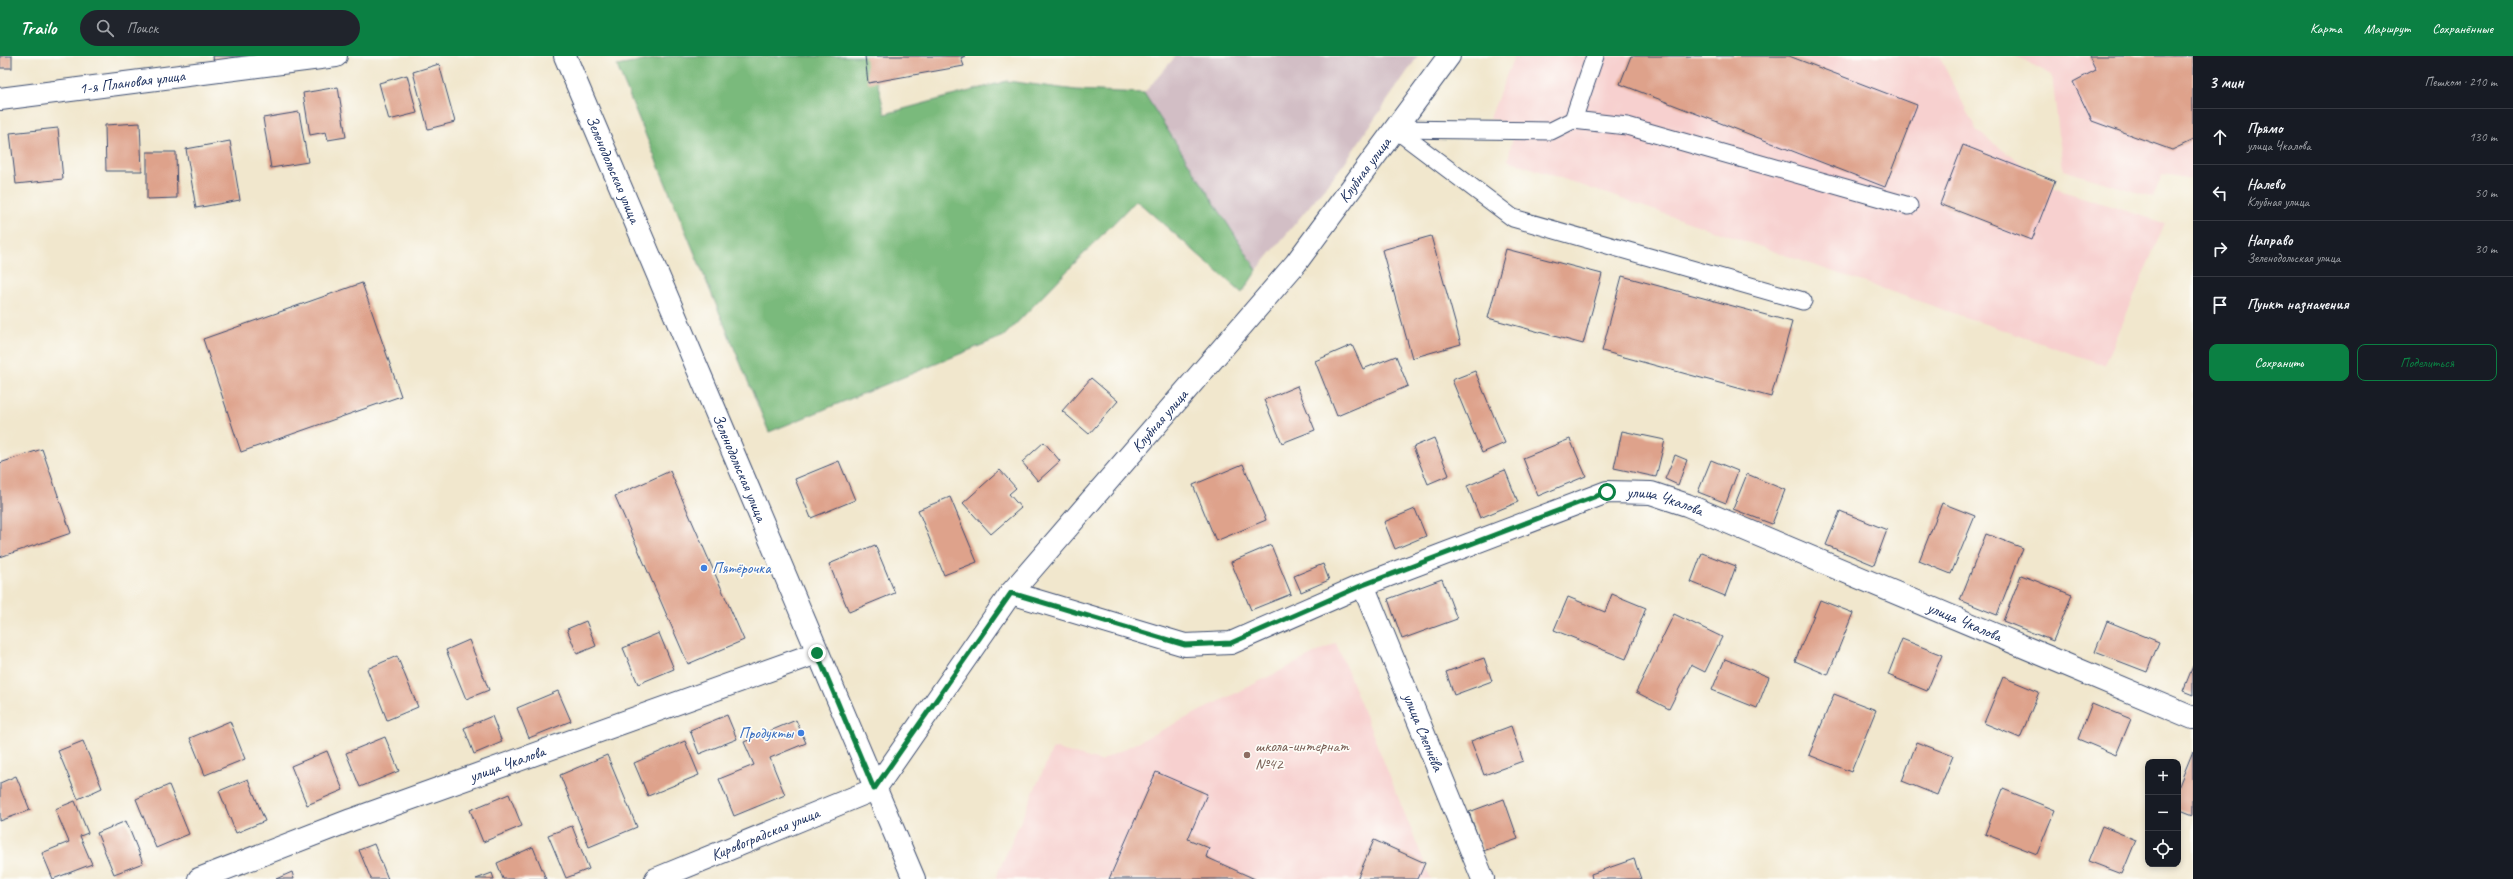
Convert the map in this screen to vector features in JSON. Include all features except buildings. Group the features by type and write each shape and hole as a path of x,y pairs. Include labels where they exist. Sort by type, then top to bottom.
{"street":[{"name":"1-я Плановая улица","path":"0,99 336,56"},
{"name":"Зеленодольская улица","path":"565,56 874,789 914,879"},
{"name":"Клубная улица","path":"874,789 1011,593 1296,263 1449,56"},
{"name":"улица Чкалова","path":"1011,593 1185,645 1231,643 1363,585 1607,492 1651,493 1687,505 2193,718"},
{"name":"улица Слепнёва","path":"1363,585 1483,879"},
{"name":"улица Чкалова","path":"199,879 351,820 817,653"},
{"name":"Кировоградская улица","path":"656,879 874,789"}],"lane":[{"path":"1573,120 1595,56"},
{"path":"1395,129 1551,131 1573,120 1627,126 1909,206"},
{"path":"1395,129 1513,218 1803,301"}],"shaded area":[{"path":"1176,56 1418,56 1343,165 1257,270 1144,93"},
{"path":"1514,56 1939,56 1977,131 2056,189 2165,223 2105,365 1508,160 1515,127 1490,118"},
{"path":"2016,56 2193,56 2193,179 2162,174 2153,197 2063,170 2052,75"},
{"name":"школа-интернат №42","path":"1336,643 1431,879 995,879 1053,748 1100,761"}],"green space":[{"path":"669,56 871,56 885,114 1007,81 1076,90 1144,93 1257,270 1242,293 1136,200 1004,336 769,432 617,66"}],"place":[{"name":"Пятёрочка","path":"704,568"},
{"name":"Продукты","path":"801,733"},
{"name":"школа-интернат №42","path":"1247,755"}],"route":[{"path":"817,653 874,789 1011,593 1185,645 1231,643 1363,585 1607,492"}]}
